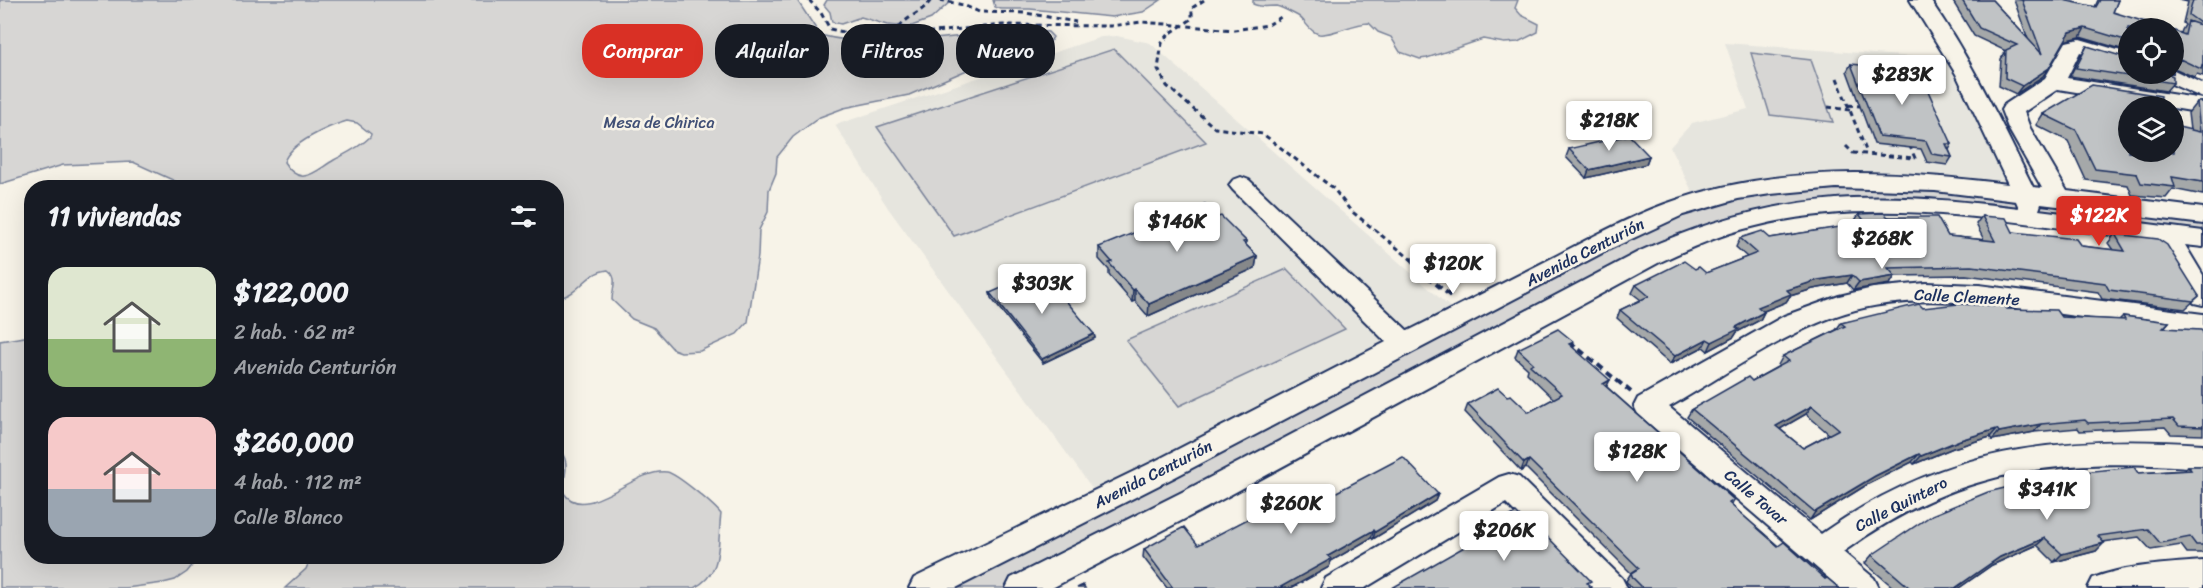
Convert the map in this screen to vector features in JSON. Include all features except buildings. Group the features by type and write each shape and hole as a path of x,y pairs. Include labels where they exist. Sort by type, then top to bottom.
{"street":[{"path":"1920,0 1944,36 1970,83 2036,218"},
{"path":"2060,199 2012,115 2012,110 2054,81 2073,46 2118,57"},
{"path":"2054,81 2203,106"},
{"path":"2184,83 2203,92"},
{"name":"Avenida Centurión","path":"926,588 1165,469 1599,244 1675,209 1794,175 1891,180 2203,216"},
{"path":"1241,185 1405,345"},
{"name":"Avenida Centurión","path":"1022,588 1196,499 1685,239 1717,227 1761,215 1823,206 1899,204 1940,206 2203,239"},
{"path":"2167,235 2203,296"},
{"name":"Calle Clemente","path":"1648,406 1793,323 1839,305 1873,297 1926,292 1979,294 2203,324"},
{"name":"Calle Tovar","path":"1648,406 1863,588"},
{"name":"Calle Quintero","path":"1820,552 1876,513 1959,474 1995,465 2059,456 2171,453 2203,456"},
{"path":"1337,588 1509,486 1611,588"},
{"path":"2104,588 2157,578 2203,574"}],"path":[{"path":"809,0 824,16 828,28 841,33"},
{"path":"901,24 926,7 931,0"},
{"path":"940,0 963,4 979,12 1026,13 1085,25"},
{"path":"1204,0 1194,5 1192,20 1168,33 1159,52 1159,73 1167,86 1215,128 1263,134 1334,189 1350,210 1407,254 1422,272 1468,312"},
{"path":"944,31 989,26 1114,26 1141,21 1232,30 1260,27 1281,17"},
{"path":"1837,78 1868,153"},
{"path":"1828,107 1860,106"},
{"path":"1846,146 1853,153 1915,158 1907,139"},
{"path":"1539,316 1648,406"}],"shaded area":[{"path":"1117,36 1150,43 1459,315 1100,499 888,208 835,125 977,78 1055,78 1055,52 1101,37"},
{"path":"1725,43 1956,60 2022,193 1697,201 1670,147 1692,123 1748,109"}],"green space":[{"name":"Mesa de Chirica","path":"0,0 797,0 813,24 715,24 715,78 829,78 829,37 841,39 841,78 944,78 944,38 956,37 956,75 909,95 844,108 820,117 793,137 777,157 776,173 769,190 768,212 759,230 758,256 748,322 737,334 700,351 681,352 673,349 654,328 632,319 612,300 614,280 608,270 593,275 572,293 564,296 564,180 173,180 133,162 63,165 0,184","holes":["347,121 357,123 371,134 358,147 308,175 296,175 284,162 294,148 311,136"]},
{"path":"827,0 952,0 931,19 917,24 884,24 861,17 841,24 832,22 830,12 824,5"},
{"path":"993,0 1161,0 1143,12 1112,17 1030,9 1001,9 995,7"},
{"path":"1253,0 1518,0 1515,8 1521,15 1539,24 1538,32 1518,42 1504,43 1483,39 1420,59 1400,52 1391,37 1378,32 1369,23 1319,34 1301,18 1290,12 1276,6 1256,5 1253,4"},
{"path":"1114,49 1206,142 954,236 877,127 1026,78 1055,78 1055,68"},
{"path":"1751,53 1811,60 1833,122 1770,115"},
{"path":"1852,180 2203,216 2203,239 1899,204 1717,227 1022,588 926,588 1675,209"},
{"path":"1287,269 1345,329 1179,406 1126,340"},
{"path":"24,337 24,564 193,564 187,572 175,580 126,588 0,588 0,341"},
{"path":"564,456 566,469 564,484"},
{"path":"667,472 679,478 721,514 715,566 704,582 694,588 285,588 306,569 308,564 564,564 564,493 572,501 584,503 654,473"}]}
